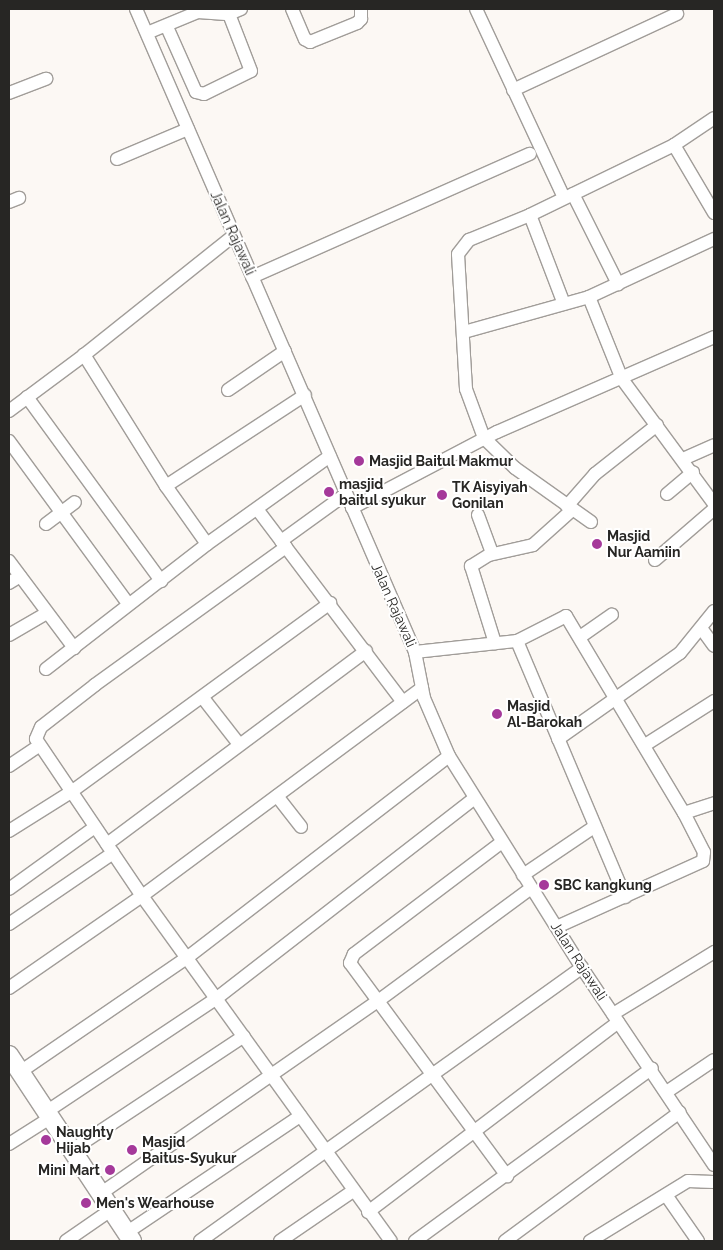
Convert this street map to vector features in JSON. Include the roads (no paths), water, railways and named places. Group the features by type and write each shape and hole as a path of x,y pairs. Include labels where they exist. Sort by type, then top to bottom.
{"main road":[{"path":"9,1055 129,1237"}],"street":[{"name":"Jalan Rajawali","path":"136,9 232,237 305,395 415,652 422,688 449,756 474,799 582,968 668,1091 714,1165"},
{"path":"147,33 204,10 229,14 241,9"},
{"path":"292,9 305,39 310,42 357,23 362,19 361,9"},
{"path":"476,9 513,90 568,196 618,284"},
{"path":"167,26 196,92 204,94 251,71 229,14"},
{"path":"513,90 677,14"},
{"path":"9,93 46,79"},
{"path":"591,522 515,468 484,438 466,389 464,332 458,266 460,248 469,240 530,215 674,145 714,118"},
{"path":"117,159 188,129"},
{"path":"674,145 714,213"},
{"path":"252,277 530,154"},
{"path":"530,215 564,304"},
{"path":"9,410 84,356 232,237"},
{"path":"464,332 589,297 714,239"},
{"path":"589,297 622,379 693,472 714,504"},
{"path":"352,508 484,438 714,337"},
{"path":"228,390 285,351"},
{"path":"84,356 166,486 207,544"},
{"path":"166,486 305,395"},
{"path":"27,397 161,581"},
{"path":"495,643 471,566 490,555 532,545 569,508 595,474 657,425"},
{"path":"9,441 126,601"},
{"path":"683,459 714,445"},
{"path":"46,669 207,544 330,456"},
{"path":"667,494 693,472"},
{"path":"346,494 41,727 36,733 39,746 142,896 188,957 368,1212 391,1241"},
{"path":"46,524 75,502"},
{"path":"257,509 330,603 403,702"},
{"path":"655,560 714,509"},
{"path":"478,515 492,550 490,555"},
{"path":"9,561 14,580 47,613 74,648"},
{"path":"9,831 71,792 203,698 330,603"},
{"path":"558,739 680,653 714,611"},
{"path":"9,635 47,613"},
{"path":"580,637 612,615"},
{"path":"415,652 517,641 562,616 570,618 615,700 645,745 684,813 705,859 557,927"},
{"path":"702,628 714,646"},
{"path":"517,641 625,897"},
{"path":"9,924 110,848 239,744 366,651"},
{"path":"9,988 142,896 422,688"},
{"path":"203,698 239,744"},
{"path":"645,745 714,701"},
{"path":"9,766 39,746"},
{"path":"20,1072 188,957 449,756"},
{"path":"277,796 301,826"},
{"path":"9,1144 217,998 474,799"},
{"path":"684,813 714,803"},
{"path":"9,889 95,827"},
{"path":"523,875 594,827"},
{"path":"502,842 354,954 350,963 507,1176"},
{"path":"100,1194 270,1074 378,1001 532,888"},
{"path":"368,1212 474,1131 616,1018 714,952"},
{"path":"200,1241 434,1076 582,968"},
{"path":"72,1150 244,1036"},
{"path":"668,1091 714,1060"},
{"path":"415,1241 507,1176 652,1068"},
{"path":"505,1241 680,1112"},
{"path":"129,1237 300,1116"},
{"path":"590,1241 688,1180 714,1182"},
{"path":"280,1241 353,1191"},
{"path":"666,1195 694,1240"},
{"path":"66,1241 111,1210"}],"place":[{"name":"Masjid Baitul Makmur","path":"359,461"},
{"name":"masjid baitul syukur","path":"329,492"},
{"name":"TK Aisyiyah Gonilan","path":"442,495"},
{"name":"Masjid Nur Aamiin","path":"597,544"},
{"name":"Masjid Al-Barokah","path":"497,714"},
{"name":"SBC kangkung","path":"544,885"},
{"name":"Naughty Hijab","path":"46,1140"},
{"name":"Masjid Baitus-Syukur","path":"132,1150"},
{"name":"Mini Mart","path":"110,1170"},
{"name":"Men's Wearhouse","path":"86,1203"}]}
